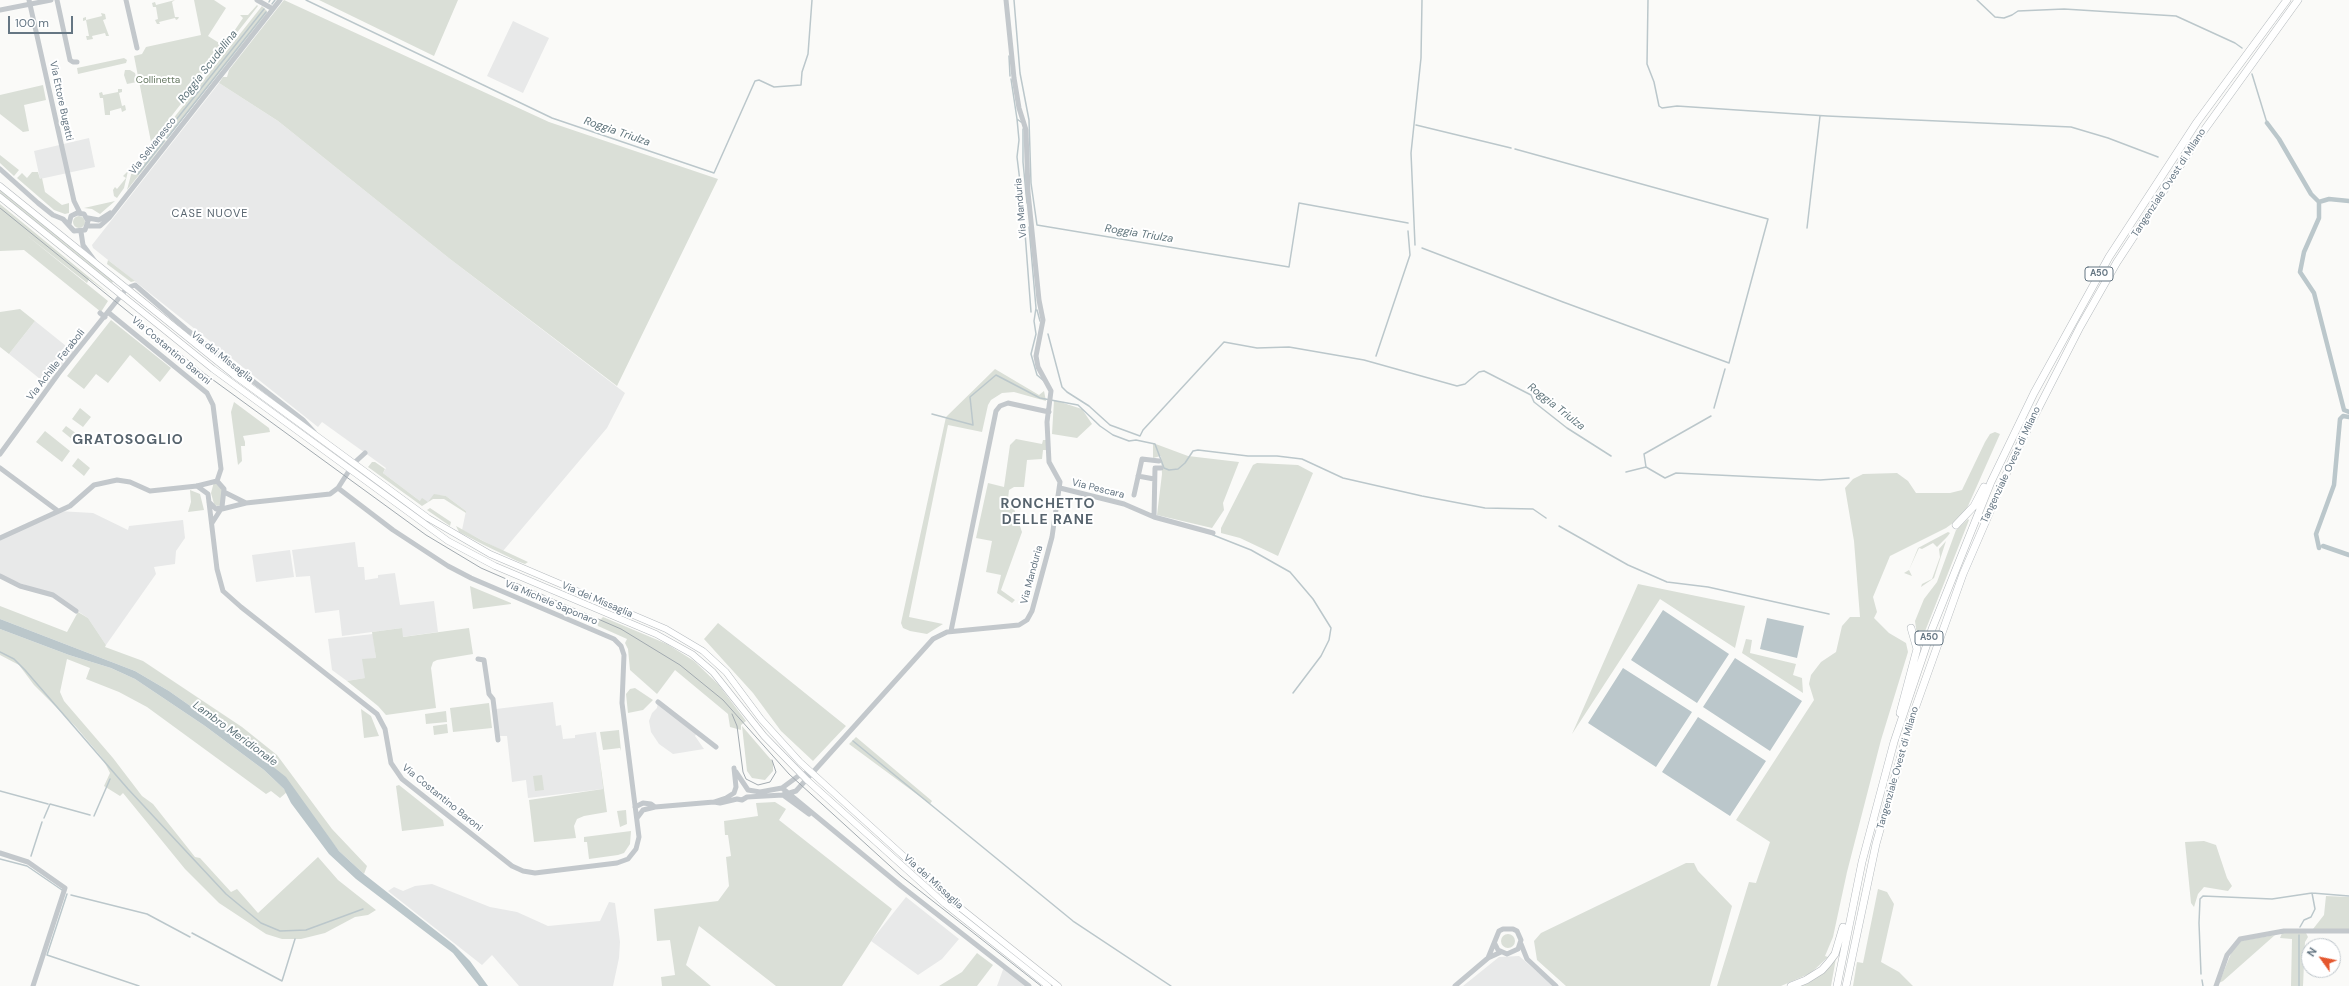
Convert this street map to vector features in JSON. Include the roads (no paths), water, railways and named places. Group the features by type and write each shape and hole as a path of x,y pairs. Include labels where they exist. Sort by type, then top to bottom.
{"highway":[{"name":"Tangenziale Ovest di Milano","path":"1837,986 1852,906 1894,742 1947,590 2012,438 2063,339 2139,209 2197,122 2287,0"},
{"name":"Tangenziale Ovest di Milano","path":"1846,986 1876,844 1911,720 1962,574 2014,456 2080,327 2117,262 2206,127 2298,0"},
{"path":"1956,525 1974,506 1992,470 2012,438"},
{"path":"1894,742 1902,699 1916,649 1911,628"},
{"path":"1791,986 1806,980 1822,970 1829,962 1837,948 1852,906"}],"main road":[{"name":"Via dei Missaglia","path":"0,186 127,288 180,328 234,375 428,518 490,554 666,629 692,643 726,672 761,719 812,773 963,910 1058,986"},
{"name":"Via dei Missaglia","path":"0,197 166,330 212,369 437,534 468,553 495,566 656,634 692,654 713,672 764,736 807,780 945,904 1048,986"}],"street":[{"path":"0,10 30,2 51,0"},
{"path":"57,0 70,60 77,62"},
{"path":"126,0 137,48"},
{"name":"Via Selvanesco","path":"88,226 104,224 280,0"},
{"name":"Via Manduria","path":"812,773 937,636 951,631 1019,625 1027,620 1032,611 1052,537 1060,488 1060,479 1049,462 1050,387 1040,370 1036,356 1043,320 1038,300 1028,192 1026,130 1019,108 1014,78 1006,0"},
{"name":"Via Ettore Bugatti","path":"30,2 74,201 80,213"},
{"path":"259,2 272,11"},
{"path":"0,169 53,215 63,219 73,230 81,232"},
{"name":"Via Ettore Bugatti","path":"72,216 74,201"},
{"name":"Via Selvanesco","path":"88,218 99,220 114,210"},
{"path":"63,219 80,213 88,218 88,226 81,232 80,236 83,244 97,264"},
{"path":"69,224 72,216"},
{"name":"Via Achille Feraboli","path":"0,454 59,373 107,315 127,288"},
{"name":"Via Costantino Baroni","path":"100,313 107,315 207,393 212,404 221,469 217,481"},
{"name":"Via dei Missaglia","path":"166,330 180,328"},
{"path":"951,631 996,411 1000,406 1008,403 1049,412"},
{"path":"209,502 216,510 246,503 330,494 338,488 349,469 365,453"},
{"name":"Via Pescara","path":"1134,495 1142,459 1159,460"},
{"path":"0,468 58,511"},
{"path":"1154,517 1155,468 1161,468"},
{"path":"1138,476 1154,479"},
{"path":"0,538 77,502 90,487 96,484 128,481 150,491 197,486 217,481 222,484 224,492 221,509 212,523"},
{"name":"Via Costantino Baroni","path":"210,482 208,494 220,584 227,595 374,711 383,725 391,763 398,776 512,866 523,871 535,873 623,861 630,857 638,845 639,837 635,807"},
{"path":"197,486 208,494"},
{"name":"Via Michele Saponaro","path":"338,488 393,530 448,566 471,578 607,636 619,643 624,655 622,703 635,807"},
{"name":"Via Pescara","path":"1060,488 1124,504 1154,517 1214,533"},
{"path":"224,492 246,503"},
{"path":"0,576 20,586 53,595 76,611"},
{"path":"478,659 484,660 489,693 493,699 498,740"},
{"path":"658,702 716,747"},
{"path":"737,799 734,768 743,786 748,790 760,792 782,788 801,774 812,773"},
{"path":"637,818 644,810 655,807 714,802 720,803 737,799 742,800 747,797 790,794 807,780 812,773"},
{"path":"714,802 743,786"},
{"path":"782,788 888,875 1029,986"},
{"path":"782,788 783,795 816,817"},
{"path":"747,797 748,790"},
{"path":"634,795 643,803"},
{"path":"635,807 643,803 651,804 655,807"},
{"path":"635,807 644,810"},
{"path":"0,853 28,862 65,888 33,986"},
{"path":"1488,958 1495,944 1496,935 1499,931 1508,928 1517,931 1520,935 1520,944 1527,959"},
{"path":"2216,986 2227,955 2240,939 2284,931 2349,931"},
{"path":"1495,944 1501,952"},
{"path":"1514,953 1520,944"},
{"path":"1456,986 1488,958 1501,952 1514,953 1527,959 1556,986"}],"waterway":[{"name":"Roggia Triulza","path":"272,4 275,0"},
{"name":"Roggia Triulza","path":"306,0 552,118 714,173 755,81 759,80 774,87 801,85 802,72 808,54 812,0"},
{"name":"Roggia Triulza","path":"1014,0 1020,73 1029,120 1031,183 1037,225 1289,267 1299,203 1408,223"},
{"path":"1415,245 1411,153 1421,58 1422,0"},
{"path":"1648,0 1647,64 1654,82 1659,106 1662,108 1677,106 1827,116 2071,127 2108,138 2158,157"},
{"path":"1977,0 1995,17 2004,18 2018,11 2064,9 2176,16 2235,43 2242,48"},
{"name":"Roggia Scudellina","path":"164,135 264,9"},
{"name":"Roggia Scudellina","path":"167,138 266,12"},
{"name":"Roggia Triulza","path":"1009,56 1010,76"},
{"path":"2252,74 2267,123"},
{"path":"1011,79 1017,119 1021,122"},
{"path":"1807,228 1820,116"},
{"path":"1017,119 1019,140 1017,157 1023,206 1031,312"},
{"path":"2267,123 2279,139 2311,194 2319,202 2319,218 2304,252 2300,272 2314,293 2344,410 2349,412"},
{"path":"1416,125 1511,148"},
{"path":"1023,129 1023,162 1027,203"},
{"name":"Roggia Scudellina","path":"135,172 161,139"},
{"name":"Roggia Scudellina","path":"138,174 164,141"},
{"path":"1422,248 1729,363 1768,219 1515,149"},
{"path":"2319,202 2329,199 2349,201"},
{"path":"1029,227 1036,308 1034,321 1036,334 1031,354 1037,375 1044,381"},
{"name":"Roggia Triulza","path":"1376,356 1410,255 1408,231"},
{"path":"1037,310 1040,321"},
{"path":"1048,334 1062,387 1067,392 1089,406 1110,425 1140,436 1143,430 1224,342 1257,348 1289,347 1364,360 1457,386 1465,384 1479,372 1484,371 1531,395 1534,402 1567,428 1611,456"},
{"path":"1714,408 1725,369"},
{"path":"932,414 973,425 970,397 996,375 1040,398 1078,405 1100,426 1113,435 1129,441 1136,440 1155,444 1164,468 1169,470 1178,469 1185,463 1193,451 1198,450 1248,456 1277,456 1302,459 1343,478 1422,496 1485,508 1533,509 1546,518"},
{"path":"1646,467 1644,454 1711,416"},
{"path":"2319,548 2316,534 2334,485 2340,419 2343,416 2349,417"},
{"name":"Roggia Triulza","path":"1626,472 1646,467 1665,478 1676,473 1820,480 1849,478"},
{"path":"1559,526 1628,565 1667,582 1708,587 1829,614"},
{"path":"1213,535 1251,550 1290,572 1313,599 1331,628 1329,640 1321,656 1293,693"},
{"path":"2323,546 2349,555"},
{"path":"0,652 14,659 25,670 128,789 226,894 261,923 280,931 306,930 363,909"},
{"path":"853,741 1073,921 1171,986"},
{"path":"94,816 110,779"},
{"path":"0,791 48,804"},
{"path":"44,818 50,804 90,815"},
{"path":"31,856 42,822"},
{"path":"0,859 27,866 62,890"},
{"path":"2300,927 2304,920 2311,917 2315,909 2312,893"},
{"path":"2201,974 2199,923 2200,899 2203,896 2272,899 2312,893 2349,896"},
{"path":"67,894 47,955 139,986"},
{"path":"71,895 147,914 190,937"},
{"path":"192,933 282,981 295,939"},
{"path":"2299,935 2299,986"},
{"path":"2202,980 2203,986"}],"tram line":[{"path":"0,208 205,374 426,535 481,568 621,629 680,665 723,700 789,774 901,876 1041,986"},
{"path":"732,714 737,726 743,772 746,779 758,785 770,782 776,772 772,760"}],"district":[{"name":"CASE NUOVE","path":"210,214"},
{"name":"GRATOSOGLIO","path":"128,440"},
{"name":"RONCHETTO DELLE RANE","path":"1048,512"}],"park label":[{"name":"Collinetta","path":"158,80"}],"water label":[{"name":"Lambro Meridionale","path":"235,734"}]}
